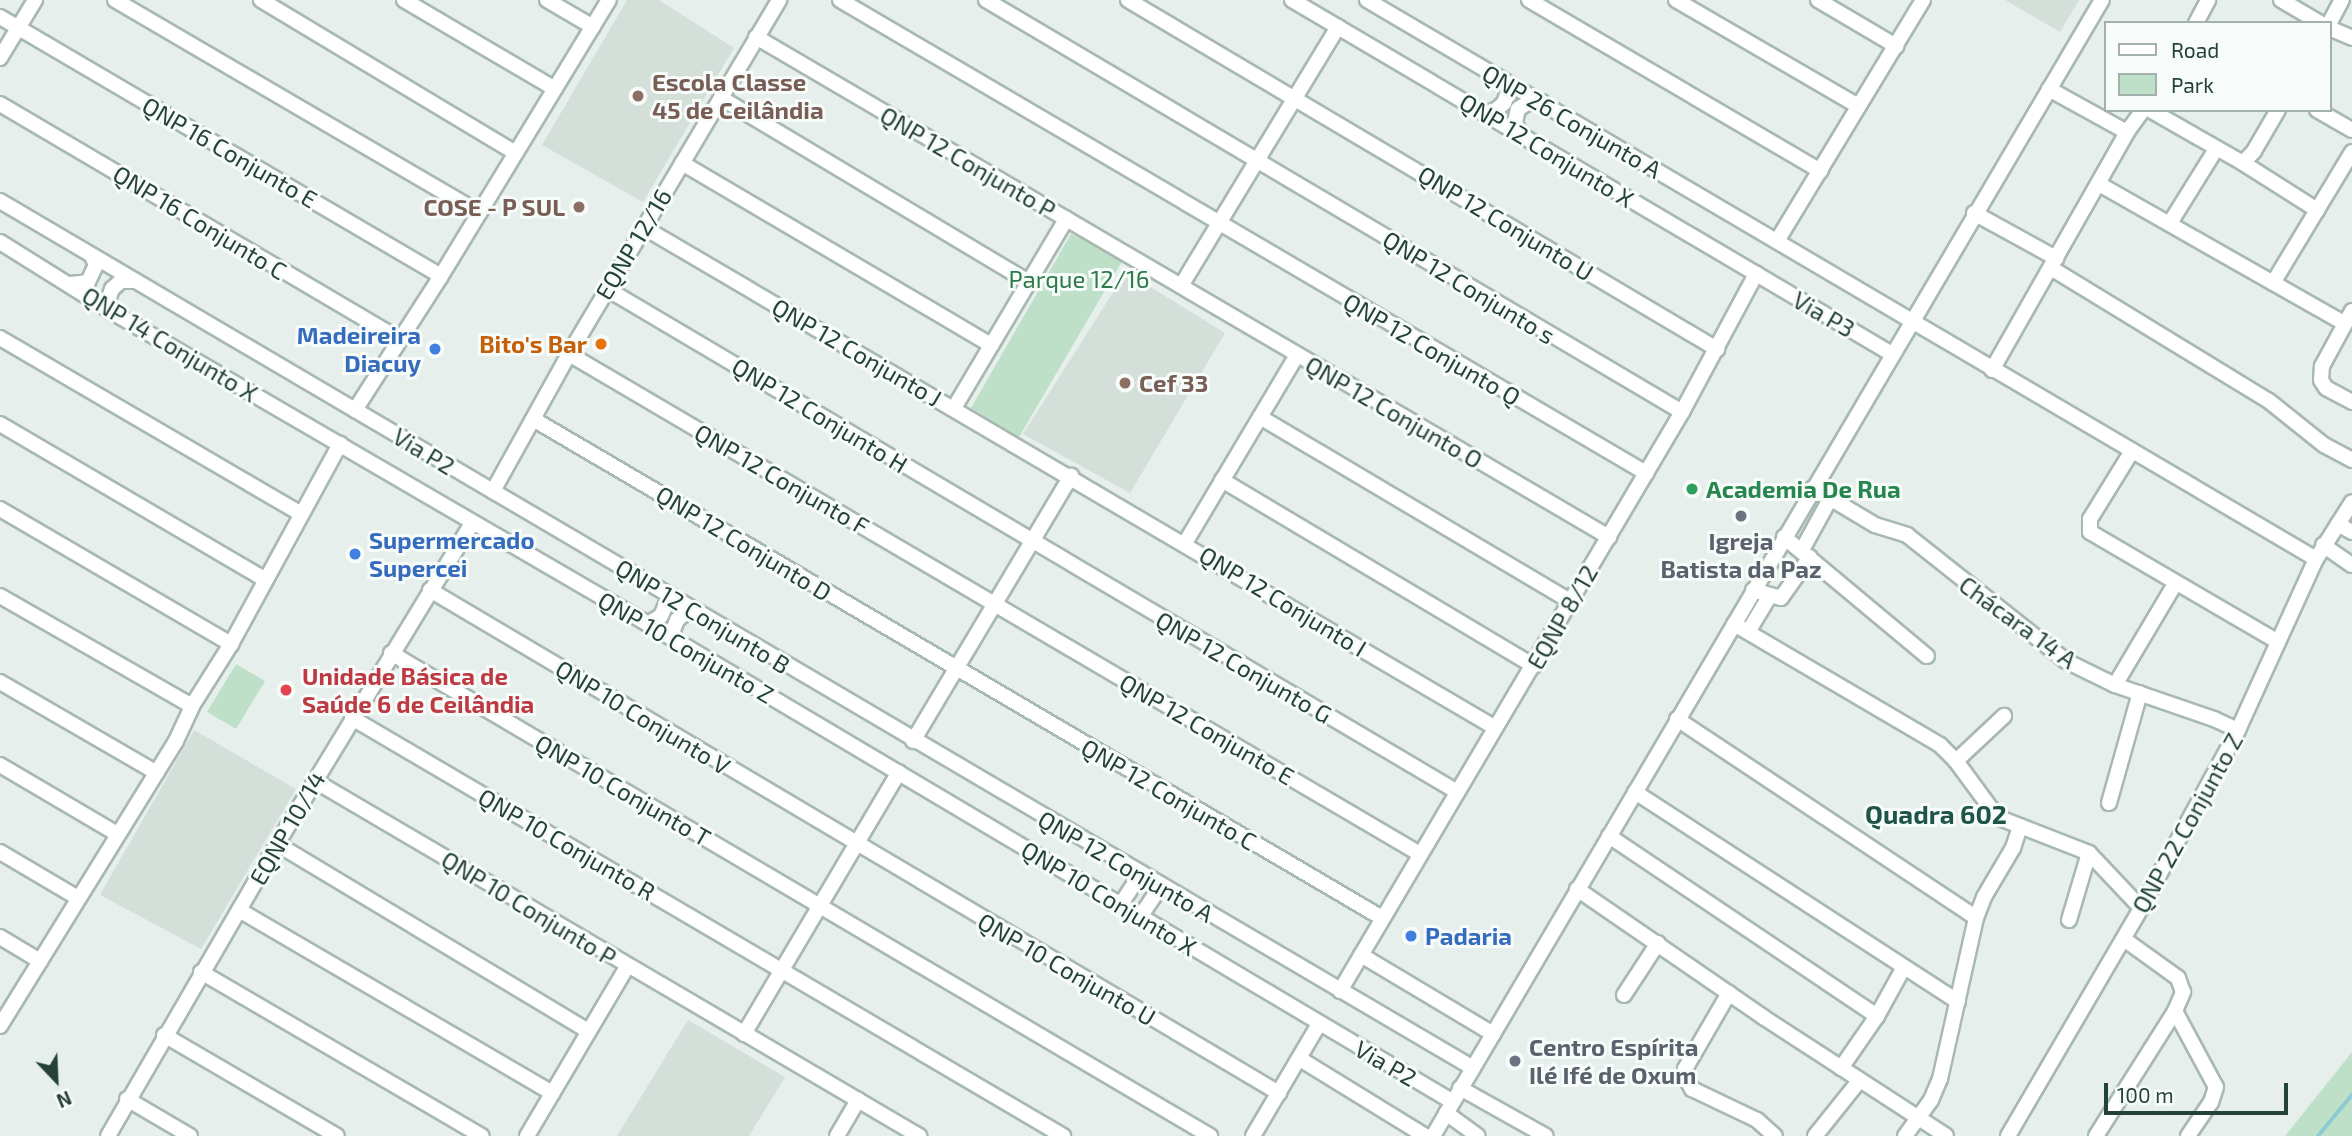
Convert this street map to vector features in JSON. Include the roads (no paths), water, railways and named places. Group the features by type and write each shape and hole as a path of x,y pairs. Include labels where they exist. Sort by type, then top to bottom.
{"street":[{"path":"0,58 35,0"},
{"path":"115,0 479,213"},
{"path":"261,0 516,153"},
{"path":"404,0 555,89"},
{"path":"547,0 593,27"},
{"path":"355,410 609,0"},
{"name":"EQNP 12/16","path":"492,491 643,226 779,0"},
{"name":"QNP 12 Conjunto Q","path":"840,0 1218,225 1646,474"},
{"name":"QNP 12 Conjunto s","path":"986,0 1682,412"},
{"name":"QNP 12 Conjunto U","path":"1128,0 1717,349"},
{"name":"QNP 12 Conjunto X","path":"1292,0 1756,274"},
{"name":"QNP 26 Conjunto A","path":"1367,0 1777,241"},
{"path":"1529,0 1821,171"},
{"path":"1676,0 1858,106"},
{"path":"1818,0 1896,46"},
{"path":"1777,241 1923,0"},
{"path":"1433,1136 1974,213 2102,0"},
{"path":"2197,21 2208,0"},
{"path":"2281,0 2317,21"},
{"path":"2331,22 2342,0"},
{"path":"2289,21 2296,9"},
{"name":"QNP 16 Conjunto E","path":"0,18 441,275"},
{"path":"1181,286 1338,27"},
{"path":"2331,27 2352,38"},
{"name":"QNP 12 Conjunto P","path":"756,37 1181,286"},
{"path":"1486,113 1496,110 1504,103 1508,92 1506,82"},
{"path":"2049,89 2127,132"},
{"path":"720,98 1028,282"},
{"path":"1520,134 1515,122 1518,109 1529,102 1542,102"},
{"name":"QNP 16 Conjunto C","path":"0,104 400,340"},
{"path":"1992,370 2127,132 2142,112"},
{"path":"2153,112 2243,163 2317,210"},
{"path":"2243,163 2254,151 2277,112"},
{"path":"2320,112 2352,130"},
{"path":"2170,223 2216,149"},
{"path":"2273,283 2352,152"},
{"path":"682,163 991,345"},
{"path":"2099,184 2273,283 2348,317 2322,366 2322,384 2352,402"},
{"name":"Via P2","path":"0,201 492,491"},
{"path":"1974,213 2269,401 2350,462"},
{"path":"954,408 1066,219"},
{"name":"QNP 12 Conjunto J","path":"643,226 1071,476"},
{"name":"Via P3","path":"1777,241 2316,559"},
{"name":"QNP 14 Conjunto X","path":"0,242 112,312 340,444"},
{"path":"70,284 80,285 94,274 96,265 92,256"},
{"name":"EQNP 8/12","path":"1340,990 1646,474 1756,274"},
{"name":"Via P3","path":"1756,274 1892,354"},
{"path":"112,312 108,301 112,289 121,281 133,281"},
{"name":"QNP 12 Conjunto O","path":"1181,286 1609,537"},
{"name":"QNP 12 Conjunto H","path":"607,289 1032,542"},
{"path":"0,338 301,514"},
{"name":"QNP 12 Conjunto F","path":"569,354 995,604"},
{"path":"1185,543 1297,355"},
{"path":"1260,417 1570,601"},
{"name":"QNP 12 Conjunto D","path":"533,419 956,669"},
{"path":"0,424 266,580"},
{"path":"0,1027 157,773 340,444"},
{"name":"Via P2","path":"340,444 472,523"},
{"path":"2132,451 2090,519 2090,532 2278,642"},
{"path":"913,741 1071,476"},
{"name":"QNP 12 Conjunto I","path":"1071,476 1494,727"},
{"path":"1222,480 1534,666"},
{"name":"Chácara 14 A","path":"1813,488 1875,525 1907,535 2053,652 2115,685 2238,730"},
{"name":"QNP 12 Conjunto B","path":"492,491 913,741"},
{"path":"1753,590 1777,599 1783,596 1806,553 1829,499"},
{"name":"QNP 22 Conjunto Z","path":"2008,1136 2124,939 2238,730 2323,545 2352,502"},
{"path":"0,509 230,644"},
{"name":"EQNP 10/14","path":"108,1136 164,1035 277,844 472,523"},
{"name":"QNP 10 Conjunto Z","path":"472,523 899,772"},
{"path":"2338,524 2352,532"},
{"path":"1784,537 1927,656"},
{"name":"QNP 12 Conjunto G","path":"1032,542 1456,791"},
{"path":"2323,545 2352,565"},
{"path":"2115,685 2175,584"},
{"name":"QNP 10 Conjunto V","path":"430,590 856,845"},
{"path":"0,596 192,706"},
{"path":"648,624 666,610 670,596"},
{"path":"1748,632 1769,597"},
{"name":"QNP 12 Conjunto E","path":"995,604 1420,854"},
{"path":"675,641 673,630 677,620 685,613 695,611"},
{"path":"1734,624 1926,736 1956,761 1984,803 2002,818 2089,853 2141,908"},
{"name":"QNP 10 Conjunto T","path":"391,653 1210,1136"},
{"name":"QNP 12 Conjunto C","path":"956,669 1382,919"},
{"path":"0,681 157,773"},
{"path":"2109,803 2140,693"},
{"path":"1956,761 2004,716"},
{"name":"QNP 10 Conjunto R","path":"352,718 1063,1136"},
{"path":"1678,719 1976,918"},
{"name":"QNP 12 Conjunto A","path":"913,741 1340,990"},
{"path":"0,765 117,834"},
{"path":"744,1034 899,772"},
{"name":"QNP 10 Conjunto X","path":"899,772 1319,1024"},
{"name":"QNP 10 Conjunto P","path":"315,781 627,967 919,1136"},
{"path":"1635,792 1958,1002"},
{"path":"1905,1136 1919,1118 1940,1079 1976,918 1984,897 2013,848 2020,826"},
{"path":"1609,836 1877,1016"},
{"path":"277,844 587,1030"},
{"name":"QNP 10 Conjunto U","path":"856,845 1279,1093"},
{"path":"0,852 78,898"},
{"path":"2069,920 2089,853"},
{"path":"1121,904 1141,873"},
{"path":"1140,917 1161,886"},
{"path":"1577,889 1841,1069 1946,1136"},
{"path":"239,910 552,1093"},
{"path":"0,937 40,961"},
{"path":"2096,1136 2175,1010 2183,992 2178,978 2124,939"},
{"path":"1624,995 1658,943"},
{"path":"1361,955 1493,1034"},
{"path":"527,1136 587,1030 627,967"},
{"path":"1841,1069 1877,1016 1903,968"},
{"path":"201,972 482,1136"},
{"name":"Via P2","path":"1340,990 1473,1068"},
{"path":"1729,993 1685,1069 1685,1076 1692,1089 1757,1120 1775,1136"},
{"path":"2175,1010 2216,1087 2211,1102 2188,1136"},
{"path":"1253,1136 1319,1024"},
{"name":"Via P2","path":"1319,1024 1450,1108 1478,1136"},
{"path":"164,1035 337,1136"},
{"path":"1300,1059 1425,1136"},
{"path":"1815,1136 1859,1081"},
{"path":"1460,1088 1546,1136"},
{"path":"127,1099 190,1136"},
{"path":"837,1136 858,1100"}],"waterway":[{"path":"2318,1136 2352,1095"}],"place":[{"name":"Escola Classe 45 de Ceilândia","path":"638,96"},
{"name":"COSE - P SUL","path":"579,207"},
{"name":"Bito's Bar","path":"601,344"},
{"name":"Madeireira Diacuy","path":"435,349"},
{"name":"Cef 33","path":"1125,383"},
{"name":"Academia De Rua","path":"1692,489"},
{"name":"Igreja Batista da Paz","path":"1741,516"},
{"name":"Supermercado Supercei","path":"355,554"},
{"name":"Unidade Básica de Saúde 6 de Ceilândia","path":"286,690"},
{"name":"Padaria","path":"1411,936"},
{"name":"Centro Espírita Ilé Ifé de Oxum","path":"1515,1061"}],"district":[{"name":"Quadra 602","path":"1936,814"}],"park label":[{"name":"Parque 12/16","path":"1079,279"}]}
